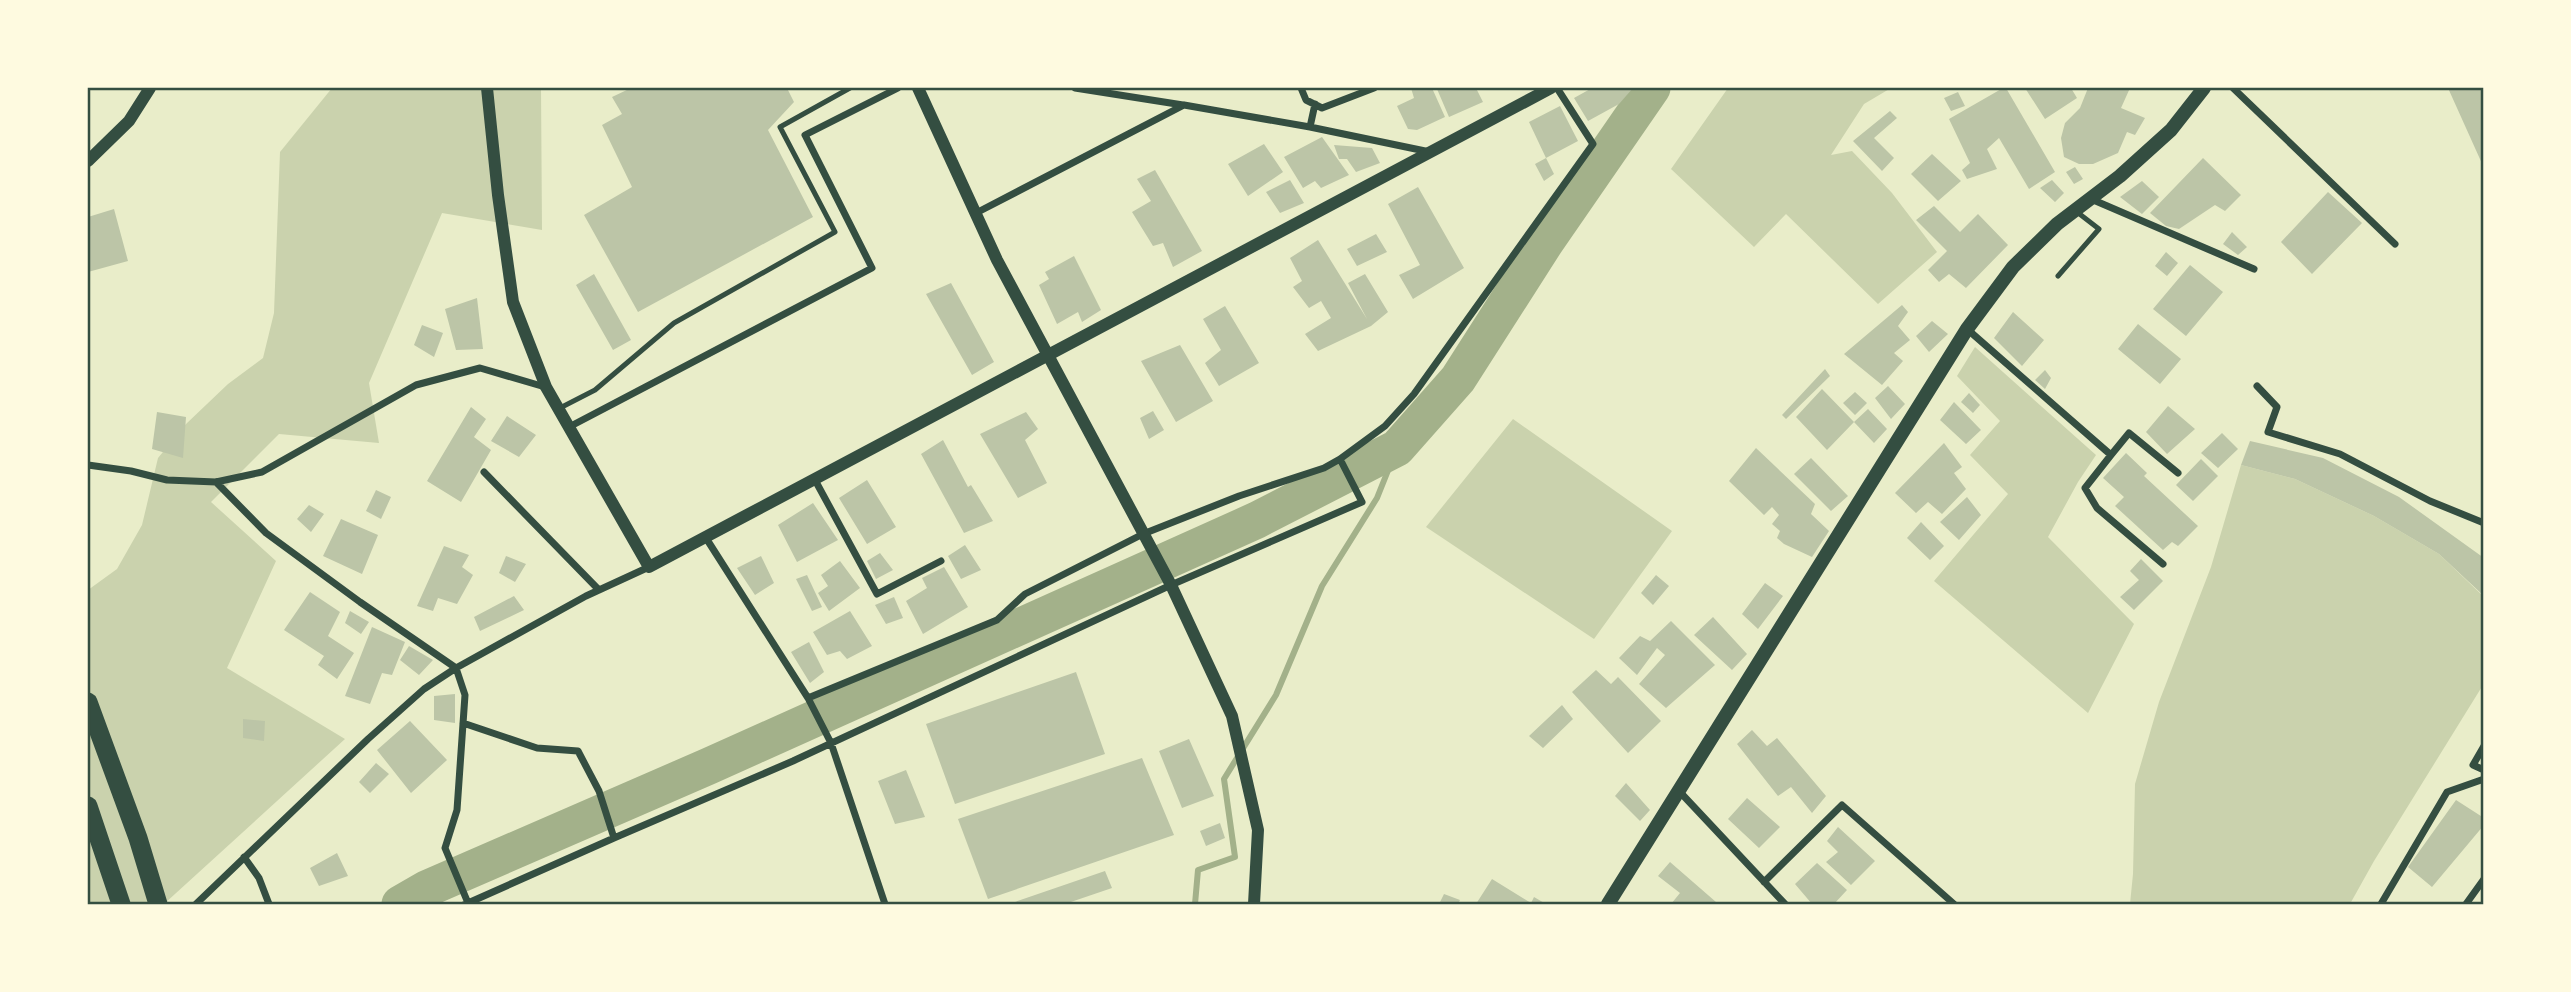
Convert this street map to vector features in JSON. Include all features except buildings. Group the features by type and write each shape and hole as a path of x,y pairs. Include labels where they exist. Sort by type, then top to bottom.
{"highway":[{"path":"88,702 138,838 158,905"},
{"path":"88,806 121,905"}],"main road":[{"path":"1608,905 1967,329 2013,267 2057,224 2120,176 2171,130 2204,88"}],"street":[{"path":"88,161 129,121 149,88"},
{"path":"487,88 513,302 546,387 649,567"},
{"path":"569,427 872,268 805,135 898,88"},
{"path":"918,88 975,213 1047,356 1171,585 1232,716 1258,830 1254,905"},
{"path":"1075,88 1310,127 1430,152"},
{"path":"1301,88 1306,100 1322,108 1374,88"},
{"path":"196,905 415,697 456,668 599,590 706,538 1549,88 1593,144 1413,394 1385,426 1340,459 1324,468 1239,496 1145,537 1025,594 997,620 808,698"},
{"path":"2233,88 2395,244"},
{"path":"1310,127 1315,104"},
{"path":"975,213 1184,105"},
{"path":"2090,199 2254,269"},
{"path":"1967,329 2111,455"},
{"path":"88,465 131,471 167,480 216,482 262,472 416,385 481,368 546,387"},
{"path":"2257,386 2277,407 2268,432 2340,454 2430,501 2483,523"},
{"path":"2163,564 2097,508 2085,488 2129,433 2178,473"},
{"path":"216,482 266,533 456,668 465,695 457,810 445,848 466,902 831,743 1171,585 1362,502 1340,459"},
{"path":"484,472 599,590"},
{"path":"814,480 877,594 940,561"},
{"path":"706,538 808,698 831,743 886,905"},
{"path":"463,723 537,748 578,751 599,791 614,838"},
{"path":"2483,746 2473,765 2483,770"},
{"path":"2381,905 2447,792 2483,779"},
{"path":"1679,791 1785,905"},
{"path":"1764,882 1842,804 1954,905"},
{"path":"244,857 259,878 269,905"},
{"path":"2466,905 2483,879"}],"lane":[{"path":"558,409 595,390 674,323 835,232 780,127 850,88"},
{"path":"2058,276 2099,229 2075,210"}],"green space":[{"path":"332,88 541,88 542,230 442,213 369,383 379,443 279,434 211,502 276,561 227,668 345,739 164,904 88,904 88,590 117,569 142,525 158,458 186,424 228,384 263,358 274,313 280,152"},
{"path":"1728,88 1891,88 1864,104 1831,155 1852,151 1892,193 1937,252 1878,304 1786,214 1754,247 1671,169"},
{"path":"1975,347 2096,455 2048,537 2134,624 2088,713 1934,581 2008,494 1970,455 2000,421 1957,376"},
{"path":"1513,419 1672,531 1594,639 1426,527"},
{"path":"2241,465 2295,479 2374,516 2439,554 2483,596 2483,685 2350,904 2130,904 2135,784 2159,702 2211,567"}],"waterway":[{"path":"400,904 426,889 709,766 1257,520 1397,448 1458,379 1545,243 1652,88"},
{"path":"1195,904 1198,870 1235,857 1224,779 1276,695 1322,586 1377,498 1397,448"}]}
